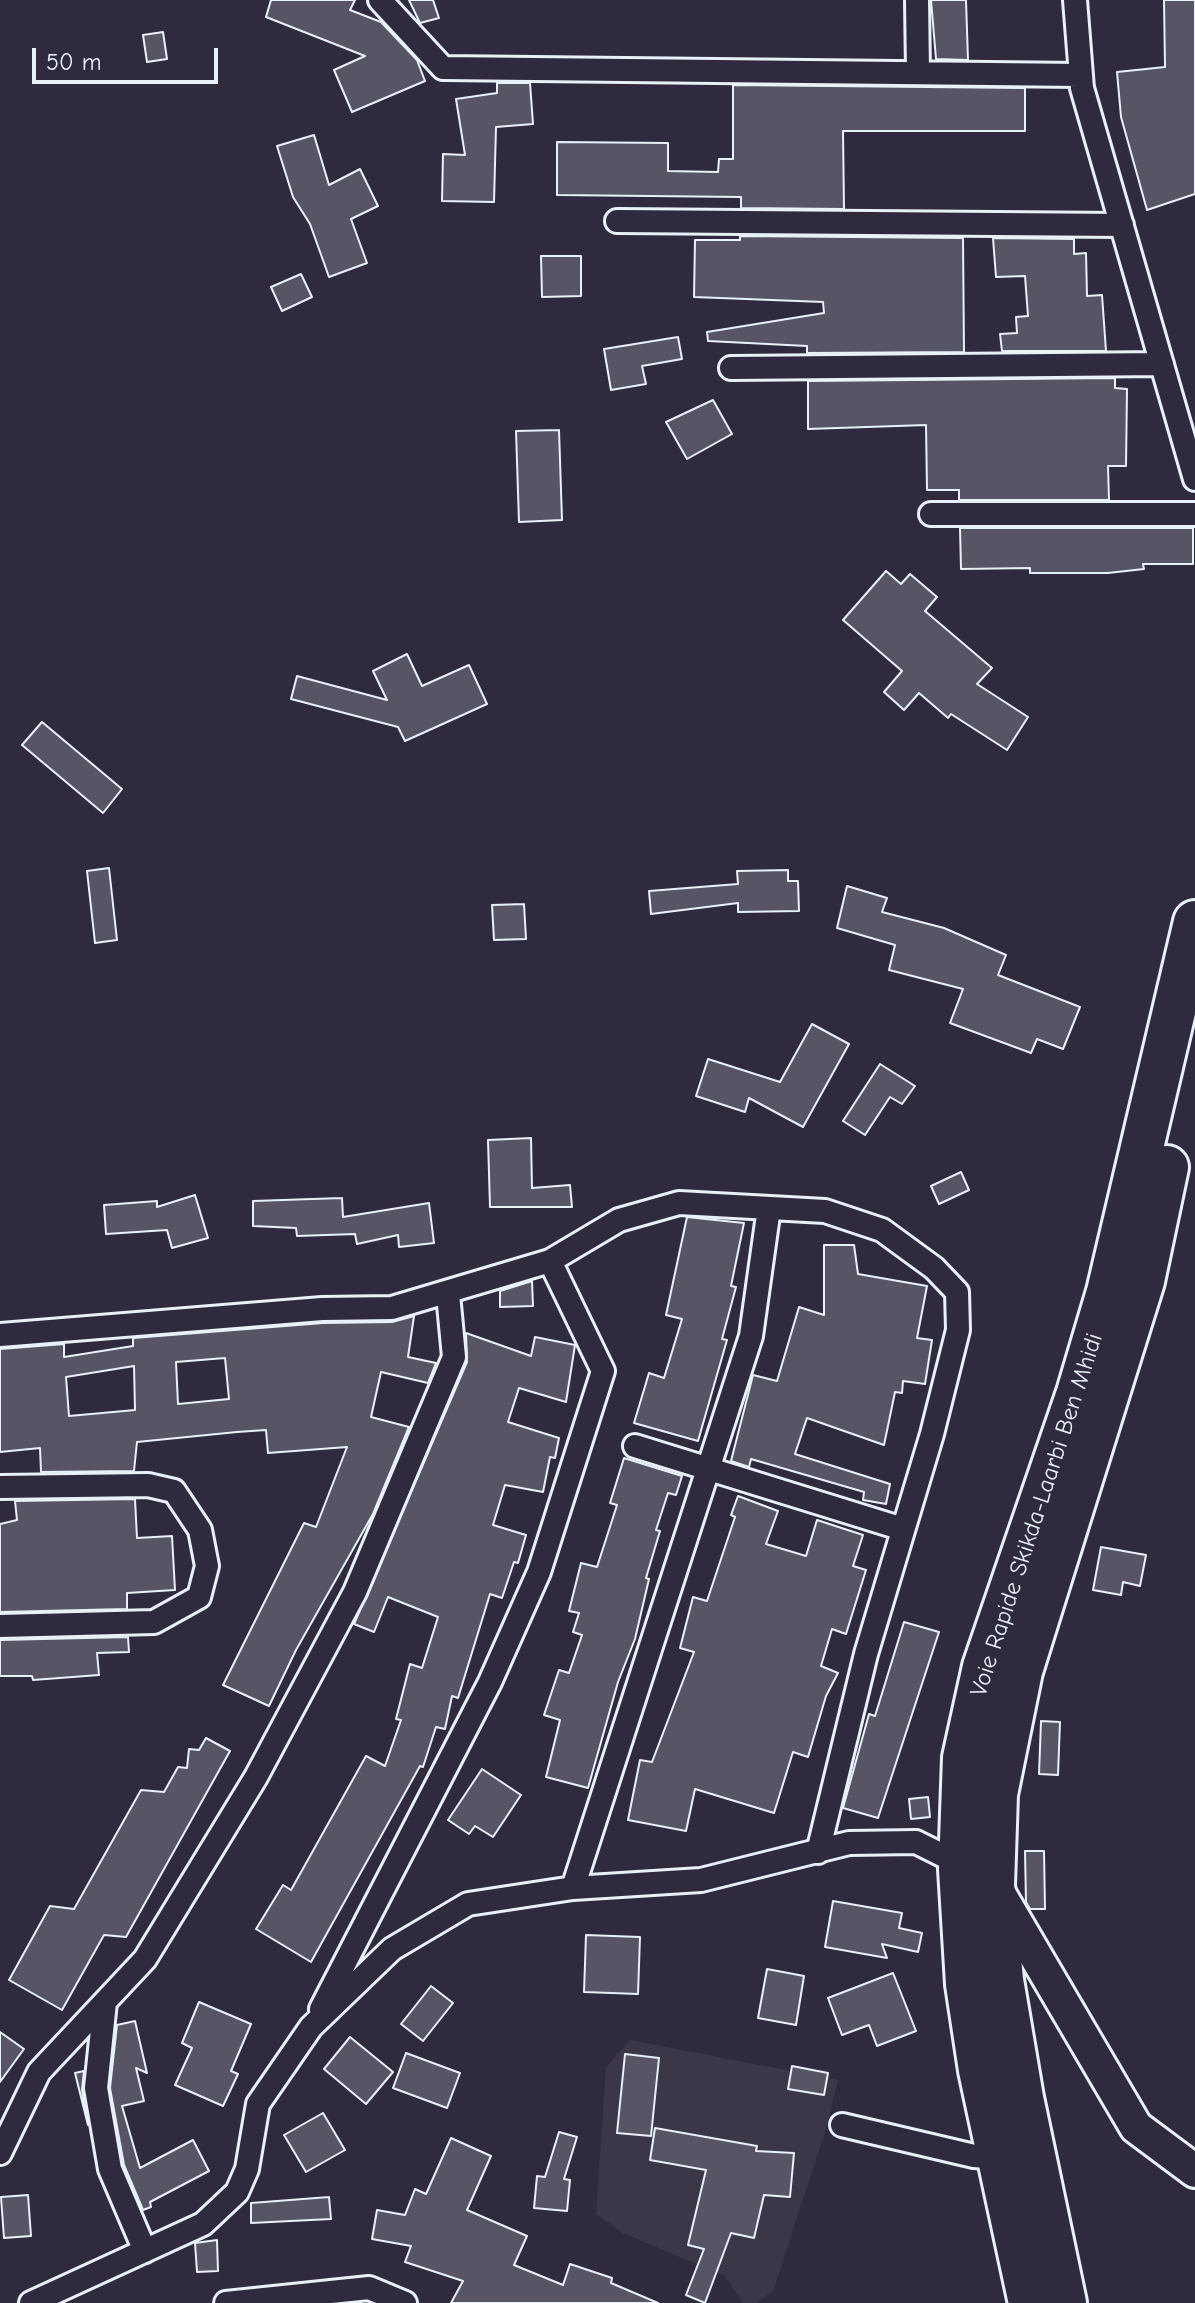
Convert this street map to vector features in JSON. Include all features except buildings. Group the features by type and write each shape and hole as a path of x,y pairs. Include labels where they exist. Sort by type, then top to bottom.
{"highway":[{"name":"Voie Rapide Skikda-Laarbi Ben Mhidi","path":"1065,2303 976,1877 964,1758 984,1667 1078,1393 1108,1292 1195,922"},
{"name":"Voie Rapide Skikda-Laarbi Ben Mhidi","path":"1030,2303 980,2070 967,1984 976,1877 1021,1671 1143,1281 1195,1029"}],"street":[{"path":"380,0 443,68 1080,75"},
{"path":"917,0 918,72"},
{"path":"1075,0 1080,75 1195,479"},
{"path":"617,221 1122,225"},
{"path":"731,368 1162,364"},
{"path":"931,514 1195,514"},
{"path":"0,1335 322,1309 392,1308 448,1294 550,1261 619,1220 679,1203 825,1211 882,1230 934,1268 957,1292 958,1330 866,1654 818,1852"},
{"path":"573,1888 751,1336 769,1208"},
{"path":"31,2303 203,2224 237,2192 247,2169 258,2104 311,2027 490,1682 539,1572 603,1371 550,1261"},
{"path":"0,2153 39,2072 145,1959 256,1777 355,1592 454,1357 448,1294"},
{"path":"635,1446 903,1529"},
{"path":"0,1487 148,1485 174,1491 200,1530 207,1566 199,1597 154,1622 0,1626"},
{"path":"311,2027 392,1949 468,1904 573,1888 701,1880 849,1843 916,1842 954,1861 976,1877 1136,2127 1195,2171"},
{"path":"105,2002 96,2088 110,2169 145,2251"},
{"path":"842,2125 974,2156 1001,2158"},
{"path":"226,2303 369,2288 405,2303"}],"shaded area":[{"path":"630,2040 838,2080 826,2129 773,2291 756,2303 743,2303 725,2276 623,2233 596,2214 606,2067"}]}
